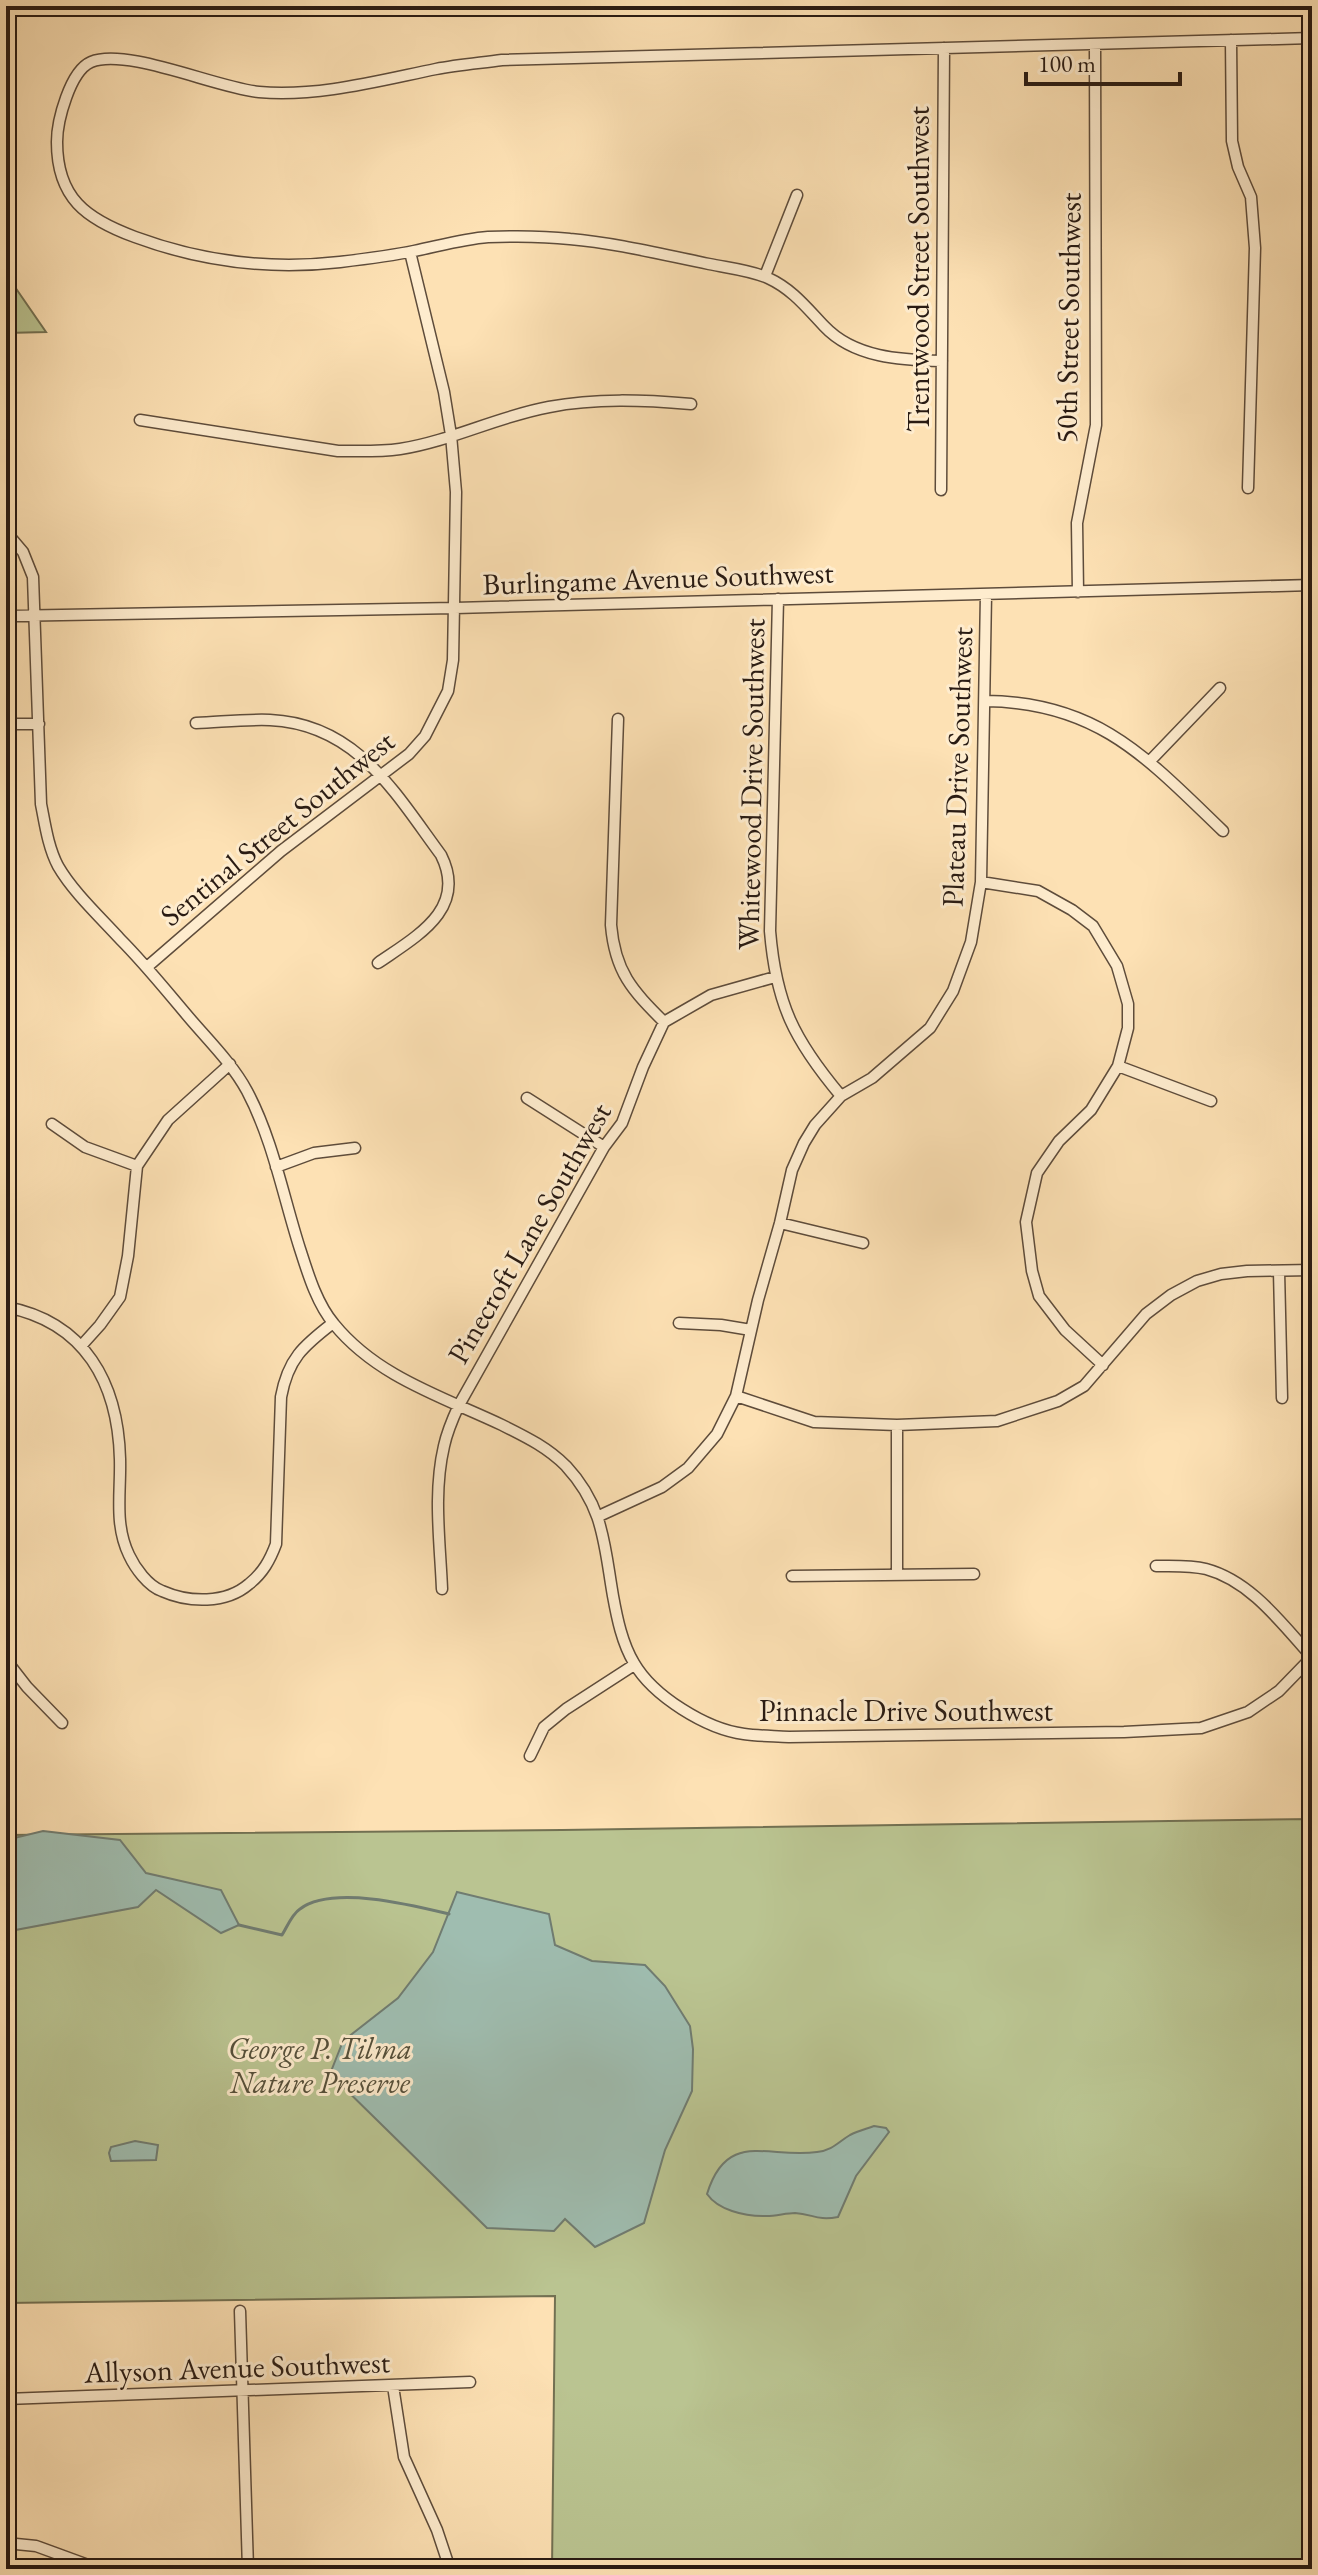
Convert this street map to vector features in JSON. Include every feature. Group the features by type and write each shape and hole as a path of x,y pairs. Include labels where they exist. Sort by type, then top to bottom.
{"street":[{"path":"942,361 903,360 863,351 826,329 794,293 765,276 571,239 486,237 338,262 279,265 230,262 172,248 106,227 72,199 58,161 57,137 61,114 74,77 90,62 106,60 136,62 257,92 312,93 440,68 502,60 1312,38"},
{"path":"1231,40 1232,141 1238,167 1251,197 1255,248 1248,488"},
{"name":"50th Street Southwest","path":"1078,592 1077,523 1096,425 1095,44"},
{"name":"Trentwood Street Southwest","path":"941,490 944,48"},
{"path":"765,276 797,195"},
{"name":"Sentinal Street Southwest","path":"147,967 281,851 409,754 425,736 448,691 453,660 456,492 444,392 410,252"},
{"path":"140,420 338,451 366,452 402,448 546,407 580,402 691,404"},
{"name":"Pinnacle Drive Southwest","path":"6,532 23,552 33,577 41,804 58,865 93,910 147,967 230,1064 247,1092 268,1140 306,1267 333,1323 385,1370 415,1387 534,1440 577,1479 599,1516 618,1621 634,1665 676,1704 705,1723 742,1734 789,1737 1201,1728 1248,1712 1279,1691 1312,1657"},
{"name":"Burlingame Avenue Southwest","path":"6,616 455,608 1312,585"},
{"name":"Plateau Drive Southwest","path":"599,1516 662,1487 688,1468 717,1434 736,1396 792,1170 804,1143 815,1125 841,1096 872,1078 930,1028 953,991 971,942 981,882 986,594"},
{"name":"Whitewood Drive Southwest","path":"778,599 770,931 775,977 792,1027 806,1054 841,1096"},
{"path":"1149,762 1220,688"},
{"path":"985,701 1042,706 1076,716 1111,733 1149,762 1223,831"},
{"path":"618,719 611,925 619,968 627,982 664,1022 711,995 775,977"},
{"path":"196,723 272,720 312,727 353,747 381,774 441,855 447,867 450,893 445,906 432,922 378,963"},
{"path":"6,724 39,724"},
{"path":"981,882 1038,891 1093,926 1103,938 1117,966 1128,1004 1128,1028 1118,1066 1091,1110 1059,1141 1037,1173 1026,1222 1032,1271 1039,1296 1065,1330 1103,1365"},
{"name":"Pinecroft Lane Southwest","path":"442,1589 438,1479 444,1444 459,1405 604,1147 622,1123 664,1022"},
{"path":"82,1345 120,1297 128,1256 137,1166 168,1120 230,1064"},
{"path":"1118,1066 1211,1101"},
{"path":"527,1098 604,1147"},
{"path":"52,1124 85,1147 137,1166"},
{"path":"276,1167 314,1153 355,1148"},
{"path":"780,1223 863,1243"},
{"path":"736,1396 814,1422 897,1425 997,1421 1058,1401 1084,1386 1146,1314 1197,1281 1247,1271 1312,1270"},
{"path":"1279,1271 1282,1398"},
{"path":"6,1307 31,1313 56,1326 82,1345 95,1361 116,1412 120,1458 119,1516 129,1555 159,1591 193,1599 231,1595 247,1586 268,1563 276,1544 284,1379 293,1359 333,1323"},
{"path":"679,1323 751,1330"},
{"path":"897,1425 897,1575"},
{"path":"1156,1566 1204,1568 1231,1578 1247,1589 1312,1657"},
{"path":"792,1576 974,1574"},
{"path":"6,1660 62,1723"},
{"path":"530,1756 544,1727 634,1665"},
{"path":"240,2311 248,2569"},
{"name":"Allyson Avenue Southwest","path":"6,2399 470,2382"},
{"path":"393,2386 404,2457 437,2530 450,2569"},
{"path":"6,2543 36,2546 99,2569"}],"green space":[{"path":"6,274 46,332 6,333"},
{"name":"George P. Tilma Nature Preserve","path":"1312,1819 1312,2569 552,2569 555,2296 6,2303 6,1835"}],"shaded area":[{"path":"43,1831 120,1840 146,1873 221,1890 239,1925 221,1933 156,1890 138,1907 10,1931 6,1912 6,1840"},
{"path":"457,1892 549,1914 555,1945 592,1961 645,1965 665,1986 690,2026 692,2091 665,2150 644,2223 595,2247 565,2219 554,2231 487,2228 330,2074 343,2041 398,1998 433,1952"},
{"path":"874,2126 886,2128 889,2132 856,2176 838,2217 820,2218 795,2213 748,2215 725,2208 707,2194 715,2174 726,2161 738,2154 751,2151 823,2151 850,2135"},
{"path":"135,2141 158,2145 156,2160 111,2161 111,2147"}],"waterway":[{"path":"239,1925 282,1935 300,1909 332,1898 373,1899 449,1914"}]}
